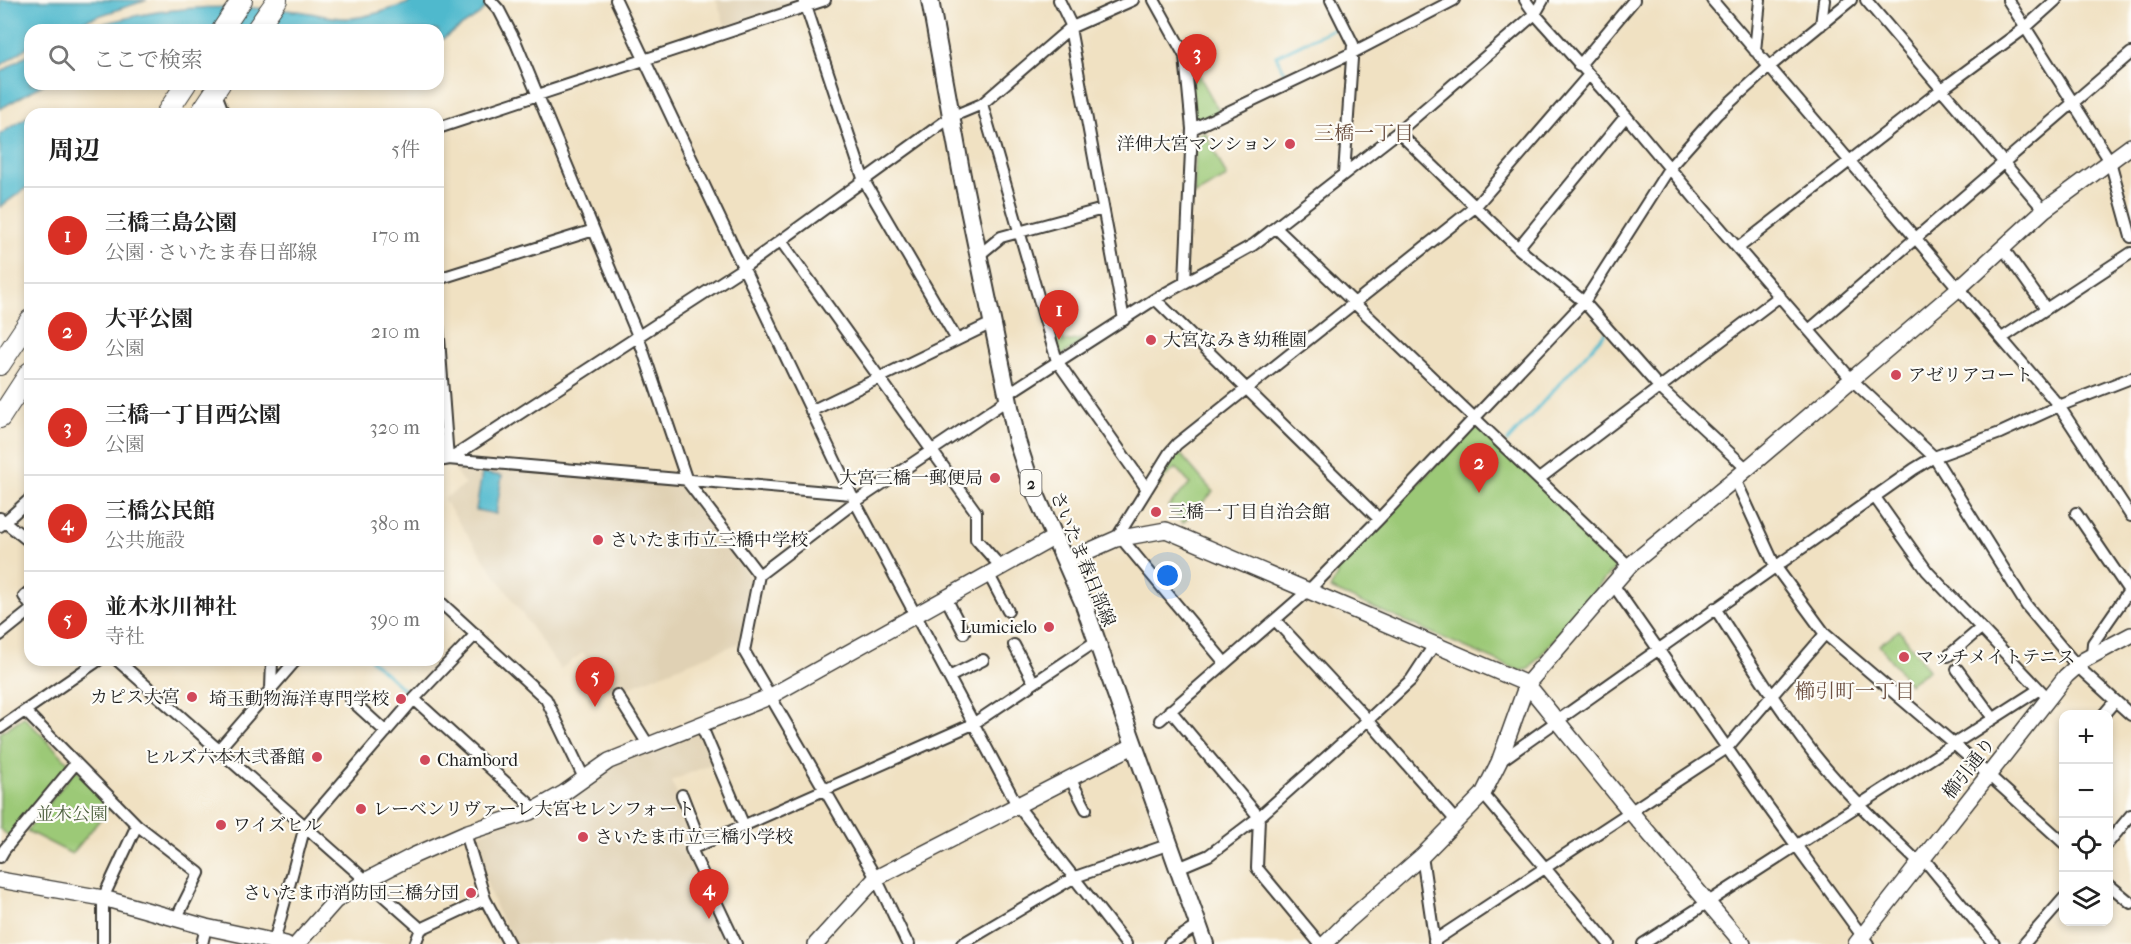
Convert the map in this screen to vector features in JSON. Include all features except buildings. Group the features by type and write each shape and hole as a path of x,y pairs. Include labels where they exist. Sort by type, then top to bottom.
{"highway":[{"path":"226,24 242,0"},
{"path":"260,24 276,1"},
{"path":"170,108 182,90"},
{"path":"204,108 217,90"},
{"path":"0,365 24,329"},
{"path":"0,418 24,381"}],"main road":[{"name":"さいたま春日部線","path":"930,0 1006,397 1030,481 1083,602 1095,642 1205,944"}],"street":[{"path":"490,0 499,10 516,44 638,336 687,481 759,575"},
{"path":"616,0 853,498 973,724 1017,805 1126,944"},
{"path":"444,126 805,3 825,0"},
{"path":"1059,0 1071,27 1124,320"},
{"path":"444,459 743,268 951,117 982,104 1071,27 1133,0"},
{"path":"1154,0 1185,56 1192,129 1185,281"},
{"path":"1331,0 1353,44 1344,174"},
{"path":"1192,129 1454,0"},
{"path":"1525,0 1579,66 1670,166 1852,380 1934,457 2027,606 2077,666 2131,715"},
{"path":"909,944 876,878 744,651 759,575 853,498 931,451 1057,361 1185,281 1253,246 1398,132 1535,14 1543,0"},
{"path":"1579,66 1635,0"},
{"path":"1712,0 2059,406 2131,516"},
{"path":"1755,51 1760,0"},
{"path":"1821,26 1824,0"},
{"path":"1160,720 1308,590 1380,519 1584,302 1670,166 1717,114 1769,67 1851,0"},
{"path":"1866,0 2044,210"},
{"path":"2008,0 2110,161 2131,237"},
{"path":"1738,248 1849,160 2025,28 2056,0"},
{"path":"805,3 864,181 957,340"},
{"path":"1809,330 2131,53"},
{"path":"1118,538 1170,452 1246,388 1475,207 1588,76"},
{"path":"218,90 223,108"},
{"path":"982,104 1057,361 1147,489"},
{"path":"1518,248 1626,116"},
{"path":"1398,132 1518,248 1584,302 1660,388 1741,474 1775,566 1825,634 1953,743 2059,838"},
{"path":"1325,944 1422,856 1484,794 1499,762 1527,684 1629,566 1852,380 1959,288 2044,210 2131,146"},
{"path":"978,256 1001,237 1103,208"},
{"path":"1276,228 1356,302 1629,566"},
{"path":"444,277 594,230"},
{"path":"781,241 976,512 976,539 994,570 1008,611"},
{"path":"2003,248 2046,309"},
{"path":"2002,338 2131,253"},
{"path":"1539,479 1780,296"},
{"path":"1155,299 1380,519"},
{"path":"812,411 992,323"},
{"path":"1499,762 1874,496 1934,457 2000,433 2059,406 2131,378"},
{"path":"444,460 853,498"},
{"path":"1642,944 1953,743 1994,718 2043,693 1927,571 1874,496"},
{"path":"24,504 1,522 24,538"},
{"path":"2076,513 2130,590 2093,643 2092,656"},
{"path":"1066,561 1118,538 1166,530 1527,684 1630,811 1743,944"},
{"path":"297,944 335,901 367,880 465,833 535,809 564,793 609,761 769,697 1055,537"},
{"path":"1118,538 1225,663"},
{"path":"1612,584 1862,941"},
{"path":"946,598 964,633"},
{"path":"444,605 546,699 584,778"},
{"path":"1715,608 1773,697 1815,755 1860,805 1921,861 1994,944"},
{"path":"0,635 24,616"},
{"path":"1275,620 1368,720 1457,822"},
{"path":"1948,656 1981,628"},
{"path":"0,880 103,898 269,942 305,826 414,699 476,634"},
{"path":"1422,856 1435,942 1727,748 1825,634"},
{"name":"櫛引通り","path":"1862,941 1989,775 2043,693 2092,656 2131,635"},
{"path":"736,944 691,849 973,724 1095,642"},
{"path":"1014,645 1034,683"},
{"path":"1179,868 1209,855 1259,817 1411,680 1434,645"},
{"path":"949,677 983,660"},
{"path":"0,728 90,666"},
{"path":"124,666 421,930"},
{"path":"271,688 272,666"},
{"path":"219,749 291,666"},
{"path":"1957,669 1994,718"},
{"path":"617,695 650,746"},
{"path":"350,699 386,732"},
{"path":"414,699 535,809"},
{"path":"2107,710 2115,701"},
{"path":"1170,710 1259,817 1257,868 1320,944"},
{"path":"25,711 137,825 200,873 176,919"},
{"path":"701,725 744,826"},
{"path":"816,944 876,878 1133,746"},
{"path":"0,857 76,764"},
{"path":"1070,778 1086,809"},
{"path":"1484,794 1609,944"},
{"path":"682,795 701,844"},
{"path":"2113,838 2131,815"},
{"path":"102,944 103,898 137,825"},
{"path":"465,833 485,899 509,944"},
{"path":"962,944 1075,877 1170,844"},
{"path":"2113,887 2131,903"},
{"path":"415,944 421,930 485,899"},
{"path":"2025,944 2059,904"},
{"path":"1169,944 1199,925"},
{"path":"202,944 206,927"}],"shaded area":[{"path":"716,0 799,0 800,5 726,28"},
{"name":"さいたま市立三橋中学校","path":"449,462 678,482 689,490 753,581 742,642 611,694 583,653 560,669 444,500 465,485"},
{"name":"さいたま市立三橋小学校","path":"696,732 702,734 714,763 671,781 697,841 687,846 713,909 732,944 514,944 496,909 471,839 607,767"}],"green space":[{"path":"1188,55 1220,113 1195,125"},
{"path":"1205,132 1227,177 1194,195 1196,136"},
{"path":"1059,326 1064,342 1089,338 1059,357 1050,329"},
{"path":"1477,423 1621,563 1608,575 1529,669 1520,671 1330,589 1338,575 1334,571"},
{"path":"1177,450 1213,492 1183,523 1168,506 1190,484 1176,468 1164,478 1159,487 1155,484"},
{"name":"マッチメイトテニス","path":"1899,630 1929,670 1909,684 1879,645"},
{"name":"並木公園","path":"24,717 71,765 10,837 0,829 0,733"},
{"name":"並木公園","path":"76,769 111,806 72,854 27,831"}],"water":[{"path":"0,0 147,0 77,24 24,24 24,49 0,66"},
{"path":"413,0 492,0 479,15 444,38 444,24 104,24 163,11 215,7 298,11 352,18 406,4"},
{"path":"24,57 24,90 33,90 0,109 0,73"},
{"path":"24,119 24,189 0,207 0,134"},
{"path":"482,473 502,476 496,514 476,510"}],"waterway":[{"path":"1288,79 1276,56 1339,26"},
{"path":"1507,442 1605,333"},
{"path":"378,666 411,696"}],"place":[{"name":"三橋一丁目西公園","path":"1197,84"},
{"name":"洋伸大宮マンション","path":"1290,144"},
{"name":"三橋三島公園","path":"1059,340"},
{"name":"大宮なみき幼稚園","path":"1151,340"},
{"name":"アゼリアコート","path":"1896,375"},
{"name":"大宮三橋一郵便局","path":"995,478"},
{"name":"大平公園","path":"1479,493"},
{"name":"三橋一丁目自治会館","path":"1156,512"},
{"name":"さいたま市立三橋中学校","path":"598,540"},
{"name":"Lumicielo","path":"1049,627"},
{"name":"マッチメイトテニス","path":"1904,657"},
{"name":"カピス大宮","path":"192,697"},
{"name":"埼玉動物海洋専門学校","path":"401,699"},
{"name":"並木氷川神社","path":"595,707"},
{"name":"ヒルズ六本木弐番館","path":"317,757"},
{"name":"Chambord","path":"425,760"},
{"name":"レーベンリヴァーレ大宮セレンフォート","path":"361,809"},
{"name":"ワイズヒル","path":"221,825"},
{"name":"さいたま市立三橋小学校","path":"583,837"},
{"name":"さいたま市消防団三橋分団","path":"471,893"},
{"name":"三橋公民館","path":"709,919"}],"district":[{"name":"三橋一丁目","path":"1364,133"},
{"name":"櫛引町一丁目","path":"1855,691"}]}
